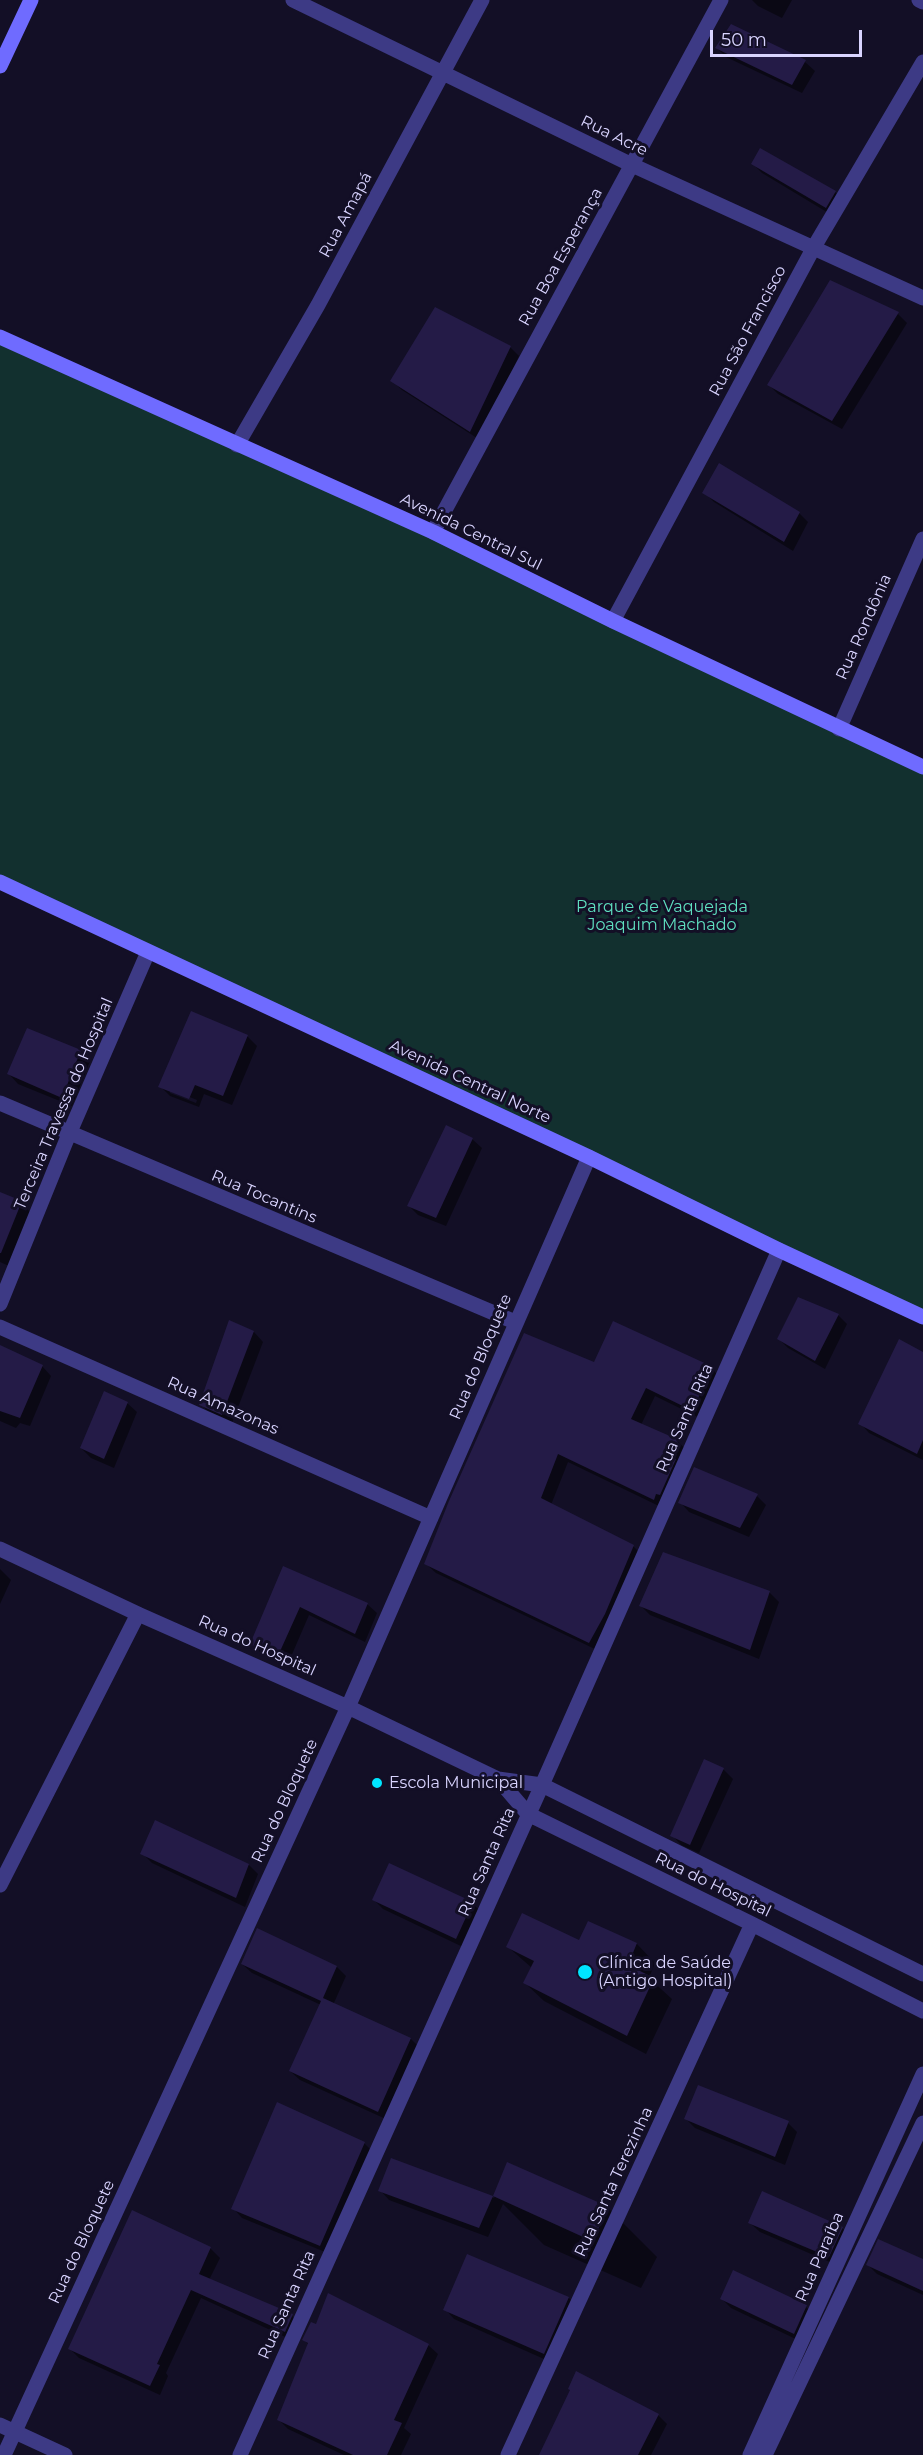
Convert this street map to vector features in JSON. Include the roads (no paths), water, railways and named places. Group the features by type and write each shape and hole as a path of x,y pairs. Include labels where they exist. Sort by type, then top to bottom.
{"street":[{"path":"0,66 31,0"},
{"name":"Rua Acre","path":"293,0 632,165 923,298"},
{"name":"Rua Amapá","path":"237,445 318,305 482,0"},
{"name":"Rua Boa Esperança","path":"433,532 721,0"},
{"name":"Rua São Francisco","path":"613,621 814,247 923,62"},
{"name":"Avenida Central Sul","path":"0,337 433,532 613,621 923,767"},
{"name":"Rua Rondônia","path":"839,729 923,539"},
{"name":"Avenida Central Norte","path":"0,882 588,1157 923,1317"},
{"name":"Terceira Travessa do Hospital","path":"0,1304 69,1134 147,952"},
{"name":"Rua Tocantins","path":"0,1103 515,1322"},
{"name":"Rua do Bloquete","path":"4,2455 348,1707 588,1157"},
{"name":"Rua Santa Rita","path":"240,2455 542,1785 779,1250"},
{"name":"Rua Amazonas","path":"0,1327 431,1518"},
{"name":"Rua do Hospital","path":"0,1549 138,1614 348,1707 498,1779 542,1785 923,1974"},
{"path":"0,1885 138,1614"},
{"name":"Rua do Hospital","path":"498,1779 528,1815 752,1924 923,2011"},
{"name":"Rua Santa Terezinha","path":"508,2455 752,1924"},
{"name":"Rua Paraíba","path":"750,2455 923,2074"},
{"name":"Rua Paraíba","path":"765,2455 923,2122"},
{"path":"0,2425 65,2455"}],"place":[{"name":"Escola Municipal","path":"377,1783"},
{"name":"Clínica de Saúde (Antigo Hospital)","path":"585,1972"}],"park label":[{"name":"Parque de Vaquejada Joaquim Machado","path":"662,916"}]}
